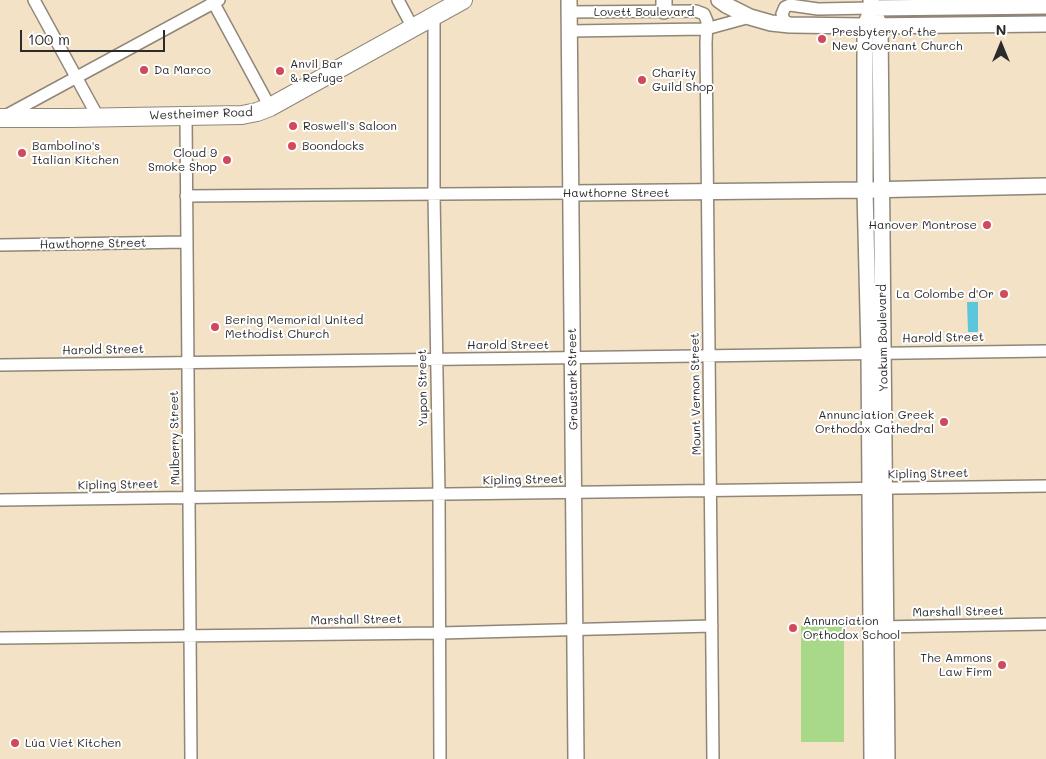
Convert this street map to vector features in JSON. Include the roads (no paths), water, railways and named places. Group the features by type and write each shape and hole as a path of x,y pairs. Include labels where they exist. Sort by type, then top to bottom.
{"main road":[{"name":"Westheimer Road","path":"1,118 242,115 257,112 462,0"}],"street":[{"path":"34,0 98,117"},
{"path":"398,0 412,28"},
{"path":"719,0 750,17 770,23 790,25 1046,24"},
{"path":"1,118 215,1 270,106"},
{"path":"790,25 784,20 782,14 785,7 790,5 818,9 872,4 1046,6"},
{"name":"Yoakum Boulevard","path":"872,4 881,190 876,353 878,627 872,759"},
{"name":"Lovett Boulevard","path":"569,6 664,6 696,11 704,14 707,21 706,29"},
{"name":"Graustark Street","path":"569,6 576,759"},
{"name":"Yupon Street","path":"434,16 440,759"},
{"name":"Lovett Boulevard","path":"569,31 706,29 750,17"},
{"name":"Yoakum Boulevard","path":"873,26 866,190 876,353"},
{"name":"Mount Vernon Street","path":"706,29 713,759"},
{"name":"Mulberry Street","path":"186,116 191,759"},
{"name":"Hawthorne Street","path":"186,196 881,190 1046,186"},
{"name":"Hawthorne Street","path":"0,245 187,242"},
{"name":"Harold Street","path":"0,365 1046,351"},
{"name":"Kipling Street","path":"0,500 1046,486"},
{"name":"Marshall Street","path":"878,627 1046,624"},
{"name":"Marshall Street","path":"0,638 440,633 712,626"},
{"name":"Yoakum Boulevard","path":"878,627 887,759"}],"water":[{"path":"967,302 978,302 978,332 968,332"}],"place":[{"name":"Presbytery of the New Covenant Church","path":"822,39"},
{"name":"Da Marco","path":"144,70"},
{"name":"Anvil Bar & Refuge","path":"280,71"},
{"name":"Charity Guild Shop","path":"642,80"},
{"name":"Roswell's Saloon","path":"293,126"},
{"name":"Boondocks","path":"292,146"},
{"name":"Bambolino's Italian Kitchen","path":"22,153"},
{"name":"Cloud 9 Smoke Shop","path":"227,160"},
{"name":"Hanover Montrose","path":"987,225"},
{"name":"La Colombe d'Or","path":"1004,294"},
{"name":"Bering Memorial United Methodist Church","path":"215,327"},
{"name":"Annunciation Greek Orthodox Cathedral","path":"944,422"},
{"name":"Annunciation Orthodox School","path":"793,628"},
{"name":"The Ammons Law Firm","path":"1002,665"},
{"name":"Lúa Viet Kitchen","path":"15,743"}]}
